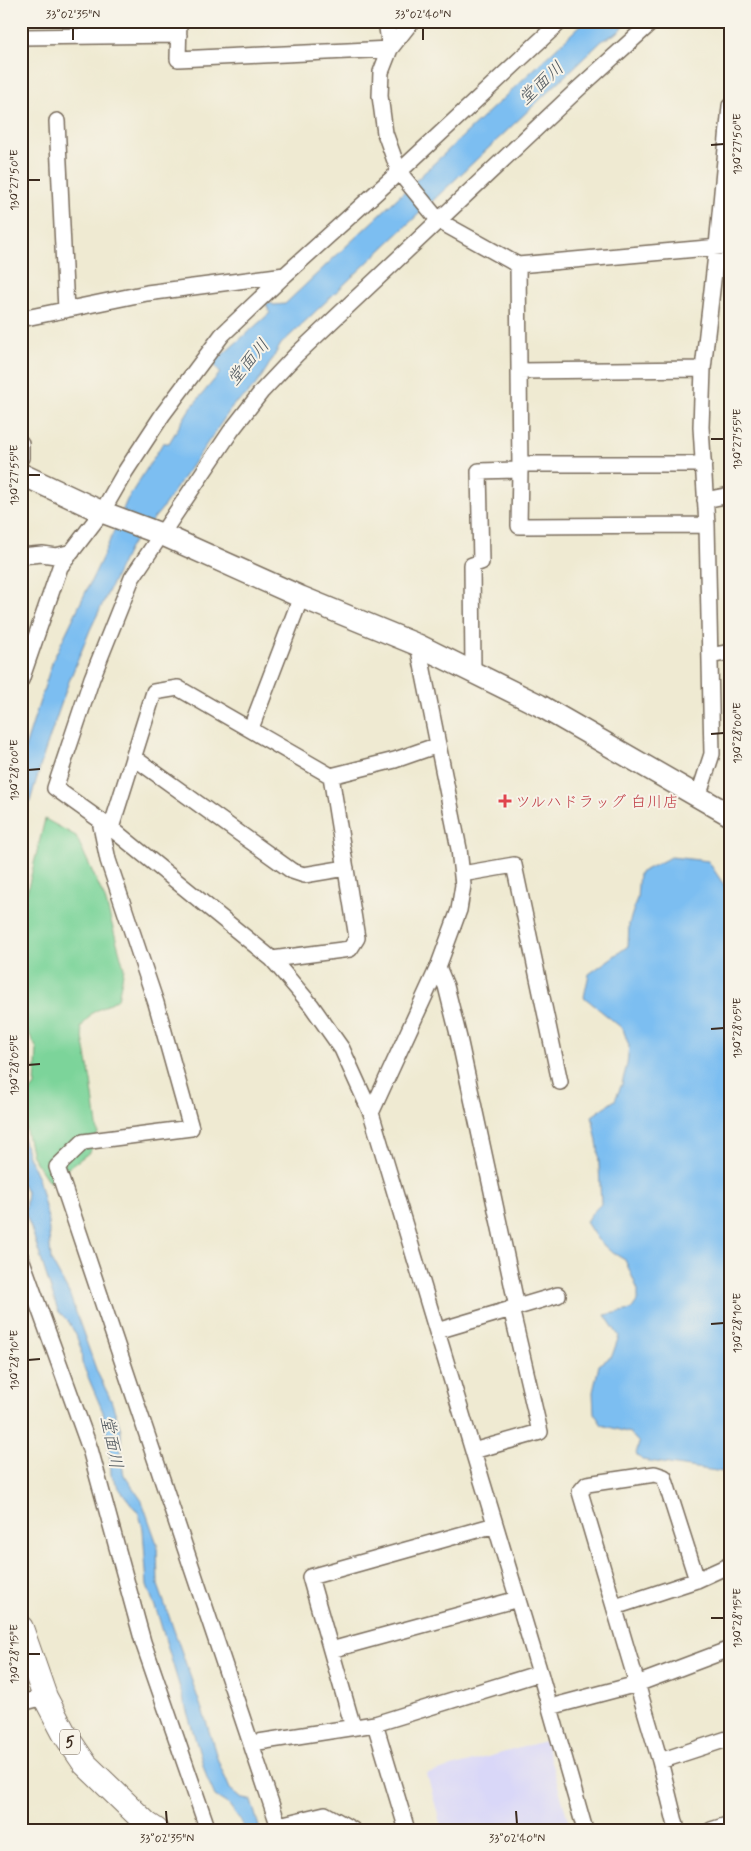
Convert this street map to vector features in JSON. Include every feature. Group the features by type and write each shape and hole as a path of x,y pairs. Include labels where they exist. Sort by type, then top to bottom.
{"main road":[{"name":"5","path":"21,1628 45,1697 64,1733 86,1764 149,1828"}],"street":[{"path":"386,21 390,49"},
{"path":"412,21 390,49 381,72 380,96 386,133 399,172 436,218 518,265 724,246"},
{"path":"21,680 60,567 102,512 136,455 192,373 222,335 561,21"},
{"path":"585,1830 540,1672 371,1113 342,1049 311,1004 272,960 105,825 55,788 92,678 132,578 231,431 262,391 296,355 436,218 652,21"},
{"path":"21,37 179,28 178,59 390,49"},
{"path":"698,797 712,754 707,525 701,427 703,368 724,246 730,106"},
{"path":"56,121 66,310"},
{"path":"518,265 519,526 707,525"},
{"path":"21,319 147,293 285,275"},
{"path":"519,371 703,368"},
{"path":"21,443 21,458"},
{"path":"473,671 472,566 481,562 479,471 520,467 704,464"},
{"path":"21,474 102,512 161,534 301,597 418,645 473,671 539,705 730,814"},
{"path":"705,500 730,495"},
{"path":"21,556 42,554 56,556 72,552"},
{"path":"251,728 301,597"},
{"path":"371,1113 438,967 459,910 463,885 459,849 418,645"},
{"path":"710,656 730,652"},
{"path":"353,1830 325,1814 280,1828 57,1167 83,1142 191,1128 161,1019 108,860 105,825 133,757 154,692 178,688 251,728 331,776 395,760 438,745"},
{"path":"133,757 292,871 304,875 346,868"},
{"path":"272,960 350,949 357,938 331,776"},
{"path":"462,874 514,865 560,1082"},
{"path":"438,967 446,986 459,1038 540,1432 473,1451"},
{"path":"21,1258 90,1449 143,1642 208,1830"},
{"path":"438,1331 558,1295"},
{"path":"677,1830 660,1761 579,1486 655,1474 664,1477 697,1580"},
{"path":"353,1727 310,1577 495,1525"},
{"path":"615,1607 697,1580 730,1565"},
{"path":"331,1650 518,1599"},
{"path":"550,1707 637,1684 730,1649"},
{"path":"252,1743 375,1724 540,1672"},
{"path":"21,1703 45,1697"},
{"path":"375,1724 407,1830"},
{"path":"660,1761 730,1738"},
{"path":"711,1830 730,1824"}],"shaded area":[{"path":"545,1741 571,1830 442,1830 427,1774"}],"green space":[{"path":"45,819 76,836 105,899 124,968 118,999 92,1013 81,1027 98,1133 90,1152 49,1182 32,1156 21,1109 25,1099 35,1086 37,1049 25,1026 21,1008 23,908"}],"water":[{"name":"堂面川","path":"585,21 630,21 617,33 603,40 281,344 256,385 235,403 161,510 130,546 90,630 68,684 44,754 21,832 21,760 53,660 104,554 127,500 163,443 169,443 189,410 220,373 213,363 270,313 266,304 269,302 274,305 285,304"},
{"path":"671,857 708,861 730,894 730,1473 642,1460 636,1454 639,1443 630,1433 602,1425 594,1413 593,1392 599,1365 612,1356 619,1336 605,1315 631,1310 638,1300 638,1290 625,1260 610,1251 597,1239 586,1222 601,1204 598,1147 592,1116 615,1100 622,1084 629,1046 623,1029 584,997 589,974 628,946 629,924 637,898 639,873"},
{"name":"堂面川","path":"21,1129 28,1156 38,1178 48,1219 51,1260 69,1293 97,1372 111,1400 121,1430 121,1460 124,1475 142,1501 157,1544 158,1585 206,1721 218,1761 230,1789 242,1799 251,1800 260,1830 245,1830 229,1805 215,1796 207,1778 158,1615 147,1585 143,1529 139,1514 111,1475 110,1454 103,1412 82,1363 81,1349 76,1335 69,1322 58,1311 25,1213 27,1192 21,1182"}],"place":[{"name":"ツルハドラッグ 白川店","path":"505,801"}]}
